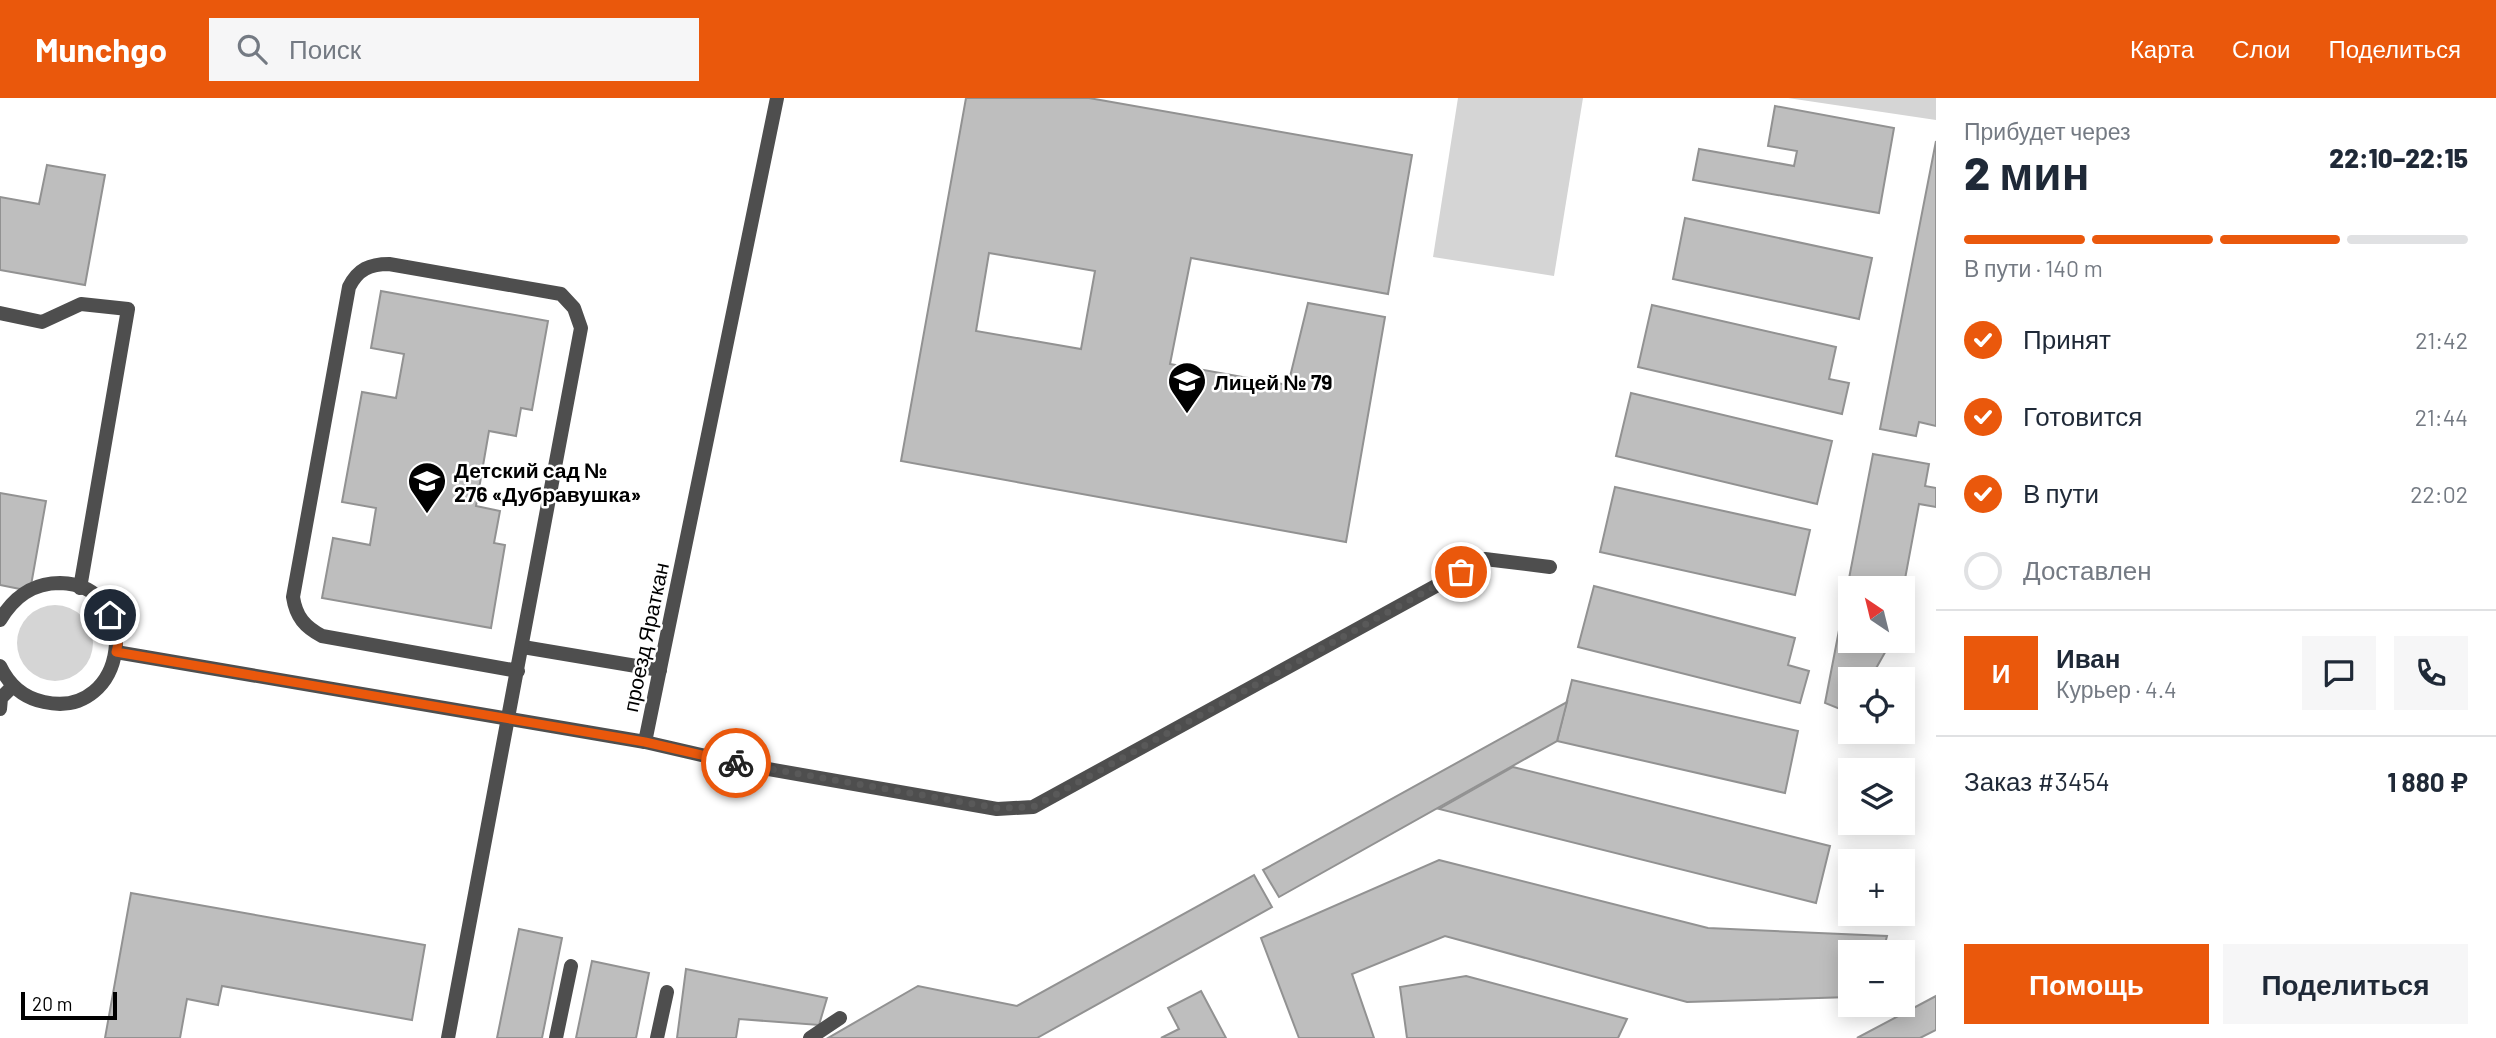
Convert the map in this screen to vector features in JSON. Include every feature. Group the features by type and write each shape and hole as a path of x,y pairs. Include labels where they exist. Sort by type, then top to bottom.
{"street":[{"name":"проезд Яраткан","path":"116,652 645,742 777,98"},
{"path":"448,1038 519,671 581,328 578,315 561,295 389,264 365,268 349,287 293,597 295,608 309,629 322,636 519,671"},
{"path":"0,313 42,322 81,304 128,309 80,588"},
{"path":"645,742 745,765 997,808 1033,807 1485,559 1550,566"},
{"path":"0,620 12,602 28,589 48,583 69,583 104,605 110,615 118,644 104,681 90,695 72,703 53,704 34,700 13,685 0,666"},
{"path":"523,647 660,670"},
{"path":"0,709 1,698 13,685"},
{"path":"556,1038 571,966"},
{"path":"657,1038 667,992"},
{"path":"810,1038 840,1018"}],"shaded area":[{"path":"1458,98 1583,98 1554,276 1433,257"},
{"path":"1788,98 1936,98 1936,120"},
{"path":"55,605 69,608 82,616 90,629 93,643 90,657 82,670 69,678 55,681 41,678 28,670 20,657 17,643 20,629 28,616 41,608"}],"building":[{"path":"966,98 1089,98 1412,155 1388,294 1191,258 1170,364 1288,385 1308,303 1385,317 1346,542 901,461","holes":["989,253 1095,271 1081,349 976,331"]},
{"path":"1775,106 1894,128 1879,213 1693,180 1699,149 1794,166 1797,151 1768,146"},
{"path":"1936,141 1936,426 1919,422 1916,436 1880,429"},
{"path":"47,165 105,175 85,285 0,270 0,197 39,204"},
{"path":"1685,218 1872,258 1859,319 1673,279"},
{"path":"381,291 548,321 532,410 521,408 516,436 489,431 476,506 500,511 494,543 505,545 491,628 322,598 333,538 370,545 376,508 342,502 362,392 396,398 404,354 371,348"},
{"path":"1652,305 1836,347 1829,379 1849,383 1842,414 1638,367"},
{"path":"1631,393 1832,441 1817,504 1616,456"},
{"path":"1873,454 1929,464 1925,486 1936,488 1936,507 1919,504 1906,576 1849,576"},
{"path":"1615,487 1810,530 1795,595 1600,552"},
{"path":"0,493 46,501 30,591 0,585"},
{"path":"1594,586 1795,638 1788,665 1809,671 1800,703 1578,647"},
{"path":"1838,636 1838,653 1885,653 1877,667 1838,667 1838,708 1825,703"},
{"path":"1572,680 1798,731 1785,793 1557,741"},
{"path":"1567,702 1557,741 1279,897 1263,870"},
{"path":"1513,767 1830,846 1816,903 1439,809"},
{"path":"1439,860 1708,928 1887,936 1886,940 1838,940 1838,997 1687,1002 1445,936 1352,974 1374,1038 1299,1038 1261,938"},
{"path":"1254,875 1272,907 1037,1038 828,1038 918,986 1017,1006"},
{"path":"131,893 425,945 412,1020 222,986 218,1005 187,999 180,1038 105,1038"},
{"path":"519,929 562,938 542,1038 497,1038"},
{"path":"592,961 649,973 636,1038 576,1038"},
{"path":"686,969 827,998 819,1025 739,1019 736,1038 677,1038"},
{"path":"1466,976 1627,1019 1618,1038 1407,1038 1400,987"},
{"path":"1201,991 1226,1038 1161,1038 1179,1029 1168,1008"},
{"path":"1936,996 1936,1030 1920,1038 1857,1038 1896,1017 1915,1017 1915,1007"}],"way so far":[{"path":"736,763 997,808 1033,807 1461,572"}],"place":[{"name":"Лицей № 79","path":"1187,415"},
{"name":"Детский сад № 276 «Дубравушка»","path":"427,515"}],"route":[{"path":"110,615 115,624 118,644 116,652 645,742 736,763"}]}
